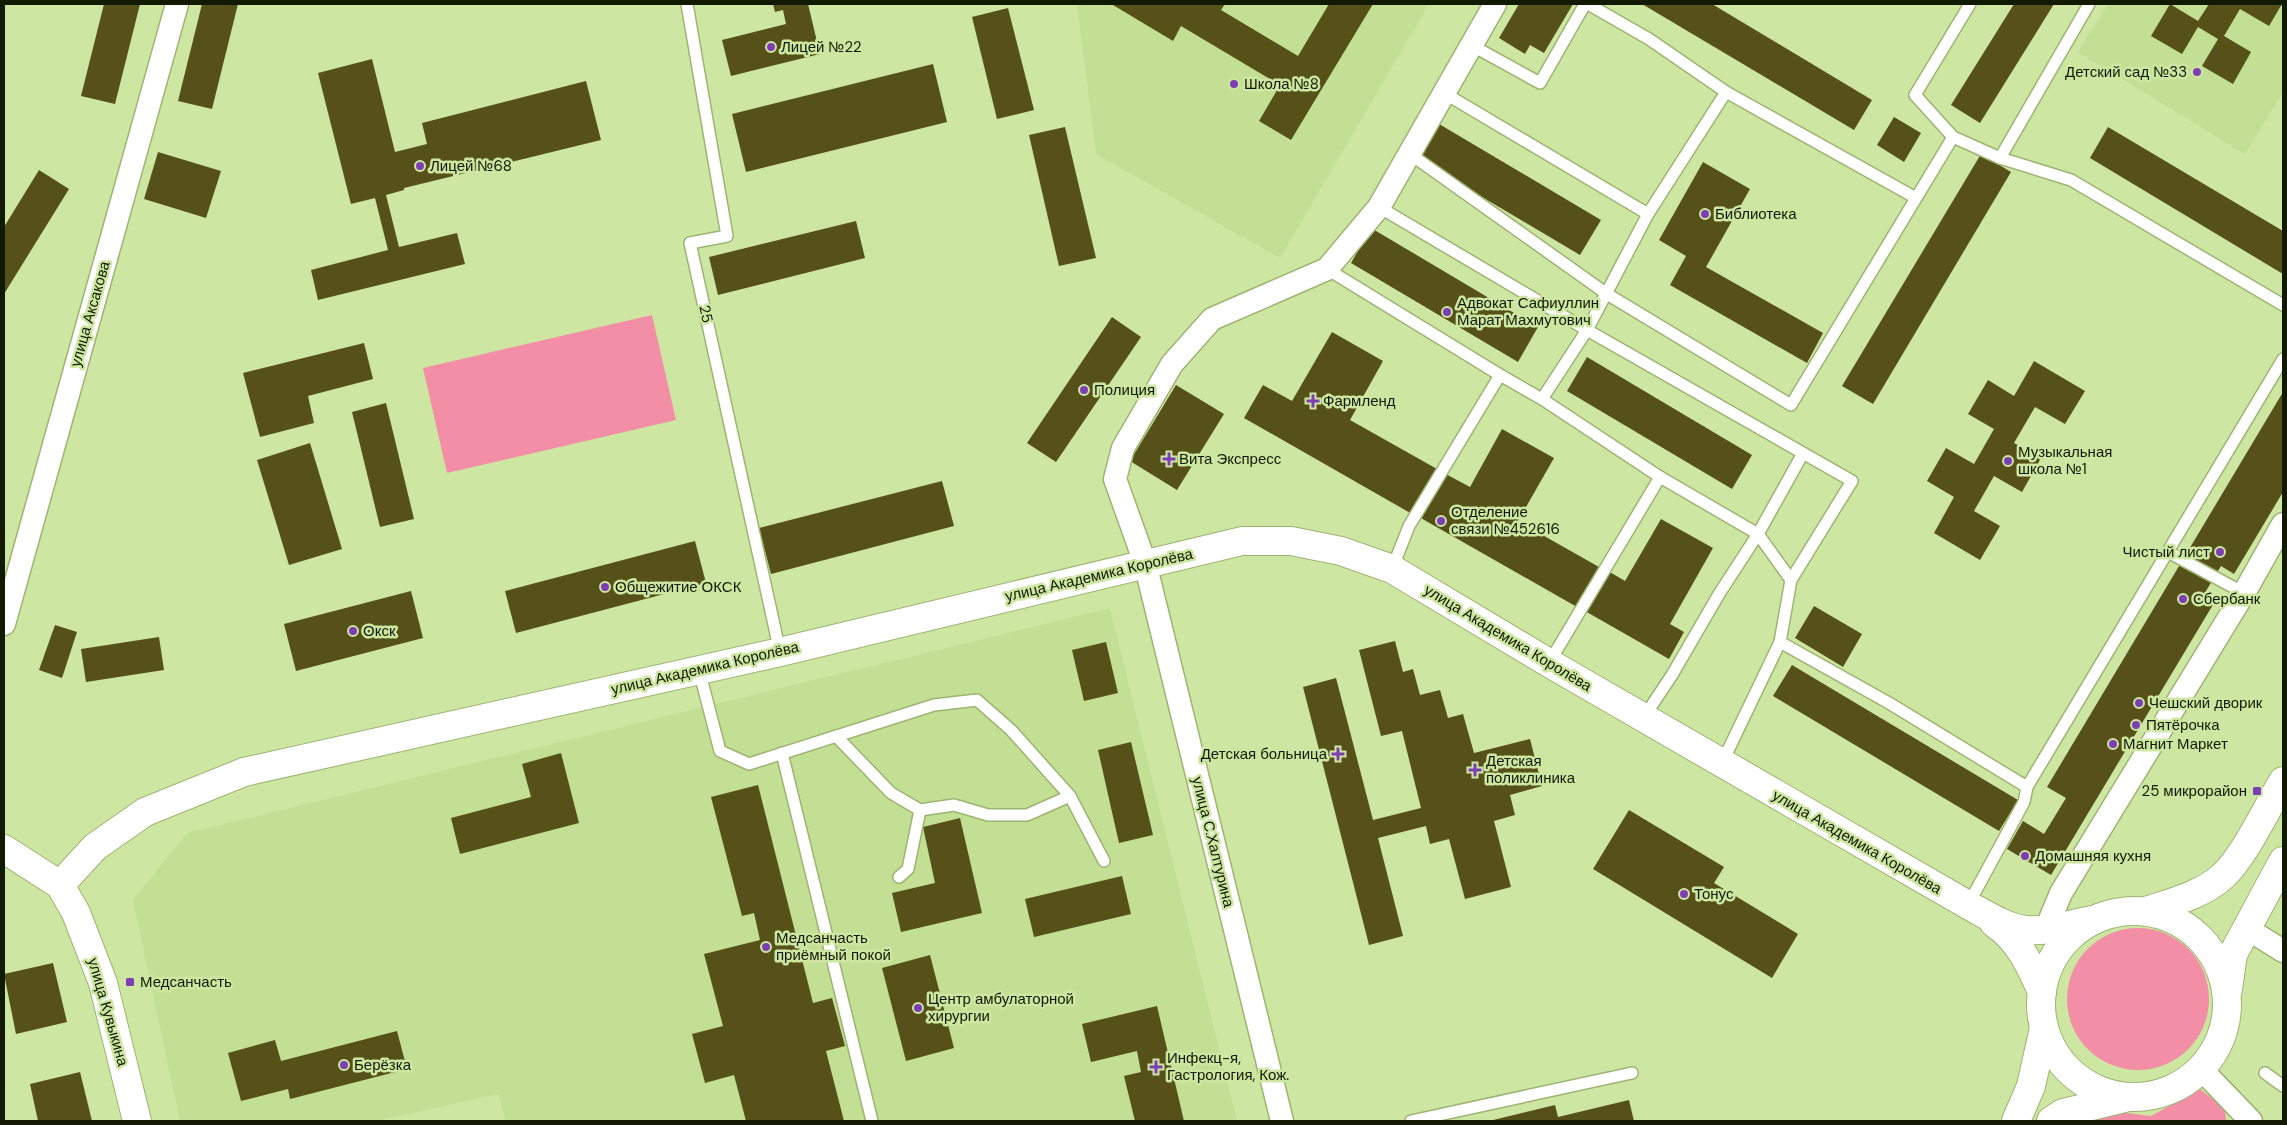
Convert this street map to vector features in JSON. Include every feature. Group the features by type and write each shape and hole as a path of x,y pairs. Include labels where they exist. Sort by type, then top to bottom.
{"street":[{"name":"улица Аксакова","path":"4,624 177,4"},
{"path":"1327,269 1379,207 1495,4"},
{"name":"улица С.Халтурина","path":"1282,1121 1145,563 1115,479 1123,448 1172,364 1212,319 1327,269"},
{"path":"2046,929 2061,893 2244,593 2283,524"},
{"name":"улица Академика Королёва","path":"60,885 95,847 145,812 244,772 780,652 1242,541 1291,541 1341,551 1392,569 1722,764 1968,905 2006,924 2025,930 2046,929 2128,911 2146,911"},
{"path":"2146,911 2191,896 2223,875 2244,848 2283,781"},
{"name":"улица Кувыкина","path":"4,849 60,885 76,913 103,983 138,1121"},
{"path":"2051,1121 2063,1113 2129,1097 2149,1096 2168,1090 2186,1081 2201,1068 2213,1053 2222,1035 2227,1016 2227,996 2233,954 2283,862"},
{"path":"1968,905 2003,929 2017,945 2029,962 2042,992"},
{"path":"2146,911 2170,918 2192,931 2204,943 2221,971 2227,996"},
{"path":"2092,920 2072,934 2058,952 2046,974 2041,1010 2044,1028 2051,1046 2062,1063 2075,1076 2092,1087 2110,1094 2129,1097"},
{"path":"2246,928 2283,951"},
{"path":"2016,1121 2031,1086 2044,1028"},
{"path":"2201,1068 2251,1121"}],"lane":[{"name":"25","path":"687,4 727,236 690,242 780,652"},
{"path":"1471,45 1540,83 1587,4 1649,40 1726,92 1916,198"},
{"path":"1970,4 1915,95 1953,137 2000,158 2071,180 2283,305"},
{"path":"2000,158 2089,4"},
{"path":"1542,399 1607,294 1648,214 1726,92"},
{"path":"1444,93 1648,214"},
{"path":"1410,154 1607,294 1791,405 1953,137"},
{"path":"1379,207 1586,330 1802,455 1852,481 1791,580 1780,642 1722,764"},
{"path":"1327,269 1542,399 1660,477 1758,534 1791,580"},
{"path":"1968,905 2024,802 2027,787 2283,360"},
{"path":"1392,569 1409,526 1500,375"},
{"path":"1644,717 1672,675 1719,594 1758,534 1802,455"},
{"path":"1549,663 1660,477"},
{"path":"2168,552 2244,593"},
{"path":"1780,642 1889,703 2027,787"},
{"path":"699,670 720,751 749,764 934,705 977,700 1011,730 1070,796 1104,861"},
{"path":"836,736 891,793 920,810 954,805 988,815 1027,815 1070,796"},
{"path":"782,753 872,1121"},
{"path":"899,877 908,869 920,810"},
{"path":"1411,1121 1632,1073"},
{"path":"2265,1073 2283,1086"}],"shaded area":[{"name":"Школа №8","path":"1077,4 1429,4 1280,258 1096,154"},
{"name":"Детский сад №33","path":"2108,4 2283,4 2283,92 2245,154 2078,52"},
{"path":"652,315 676,420 447,473 423,368"},
{"path":"1110,608 1237,1121 506,1121 498,1094 377,1121 180,1121 133,900 187,833"},
{"path":"2138,928 2165,934 2177,940 2188,949 2197,960 2203,972 2209,999 2203,1026 2197,1038 2188,1049 2177,1058 2165,1064 2138,1070 2111,1064 2099,1058 2088,1049 2079,1038 2073,1026 2067,999 2073,972 2079,960 2088,949 2099,940 2111,934"},
{"path":"2200,1089 2225,1109 2226,1121 2065,1121 2103,1110 2151,1116"}],"building":[{"path":"104,4 140,4 115,104 81,96"},
{"path":"202,4 238,4 212,109 178,101"},
{"name":"Лицей №22","path":"773,4 808,4 820,54 731,76 722,40 786,24 783,10 775,12"},
{"path":"1114,4 1225,4 1221,10 1298,56 1329,4 1373,4 1291,140 1259,121 1280,85 1181,26 1173,41"},
{"path":"1519,4 1573,4 1544,53 1530,45 1525,54 1499,38"},
{"path":"1642,4 1712,4 1872,100 1854,130"},
{"path":"2014,4 2054,4 1980,123 1951,105"},
{"path":"2170,4 2198,21 2209,4 2282,4 2269,26 2240,9 2224,36 2251,52 2233,84 2202,66 2218,39 2198,27 2182,54 2151,36"},
{"path":"1008,8 1034,110 997,119 972,17"},
{"name":"Лицей №68","path":"372,59 395,152 427,144 422,123 586,81 601,140 404,188 404,190 386,195 399,247 457,233 465,264 318,300 311,270 388,250 375,198 351,204 318,73"},
{"path":"933,64 947,122 746,172 732,114"},
{"path":"1894,117 1921,133 1904,162 1877,145"},
{"path":"1434,121 1601,220 1580,255 1413,156"},
{"path":"1065,127 1096,258 1059,266 1029,135"},
{"path":"2108,127 2283,231 2283,274 2090,158"},
{"path":"158,152 221,171 206,218 144,199"},
{"path":"1981,154 2011,172 1873,404 1842,386"},
{"path":"1703,162 1750,189 1706,267 1823,333 1807,363 1670,285 1686,256 1659,240"},
{"path":"39,170 69,189 4,294 4,227"},
{"path":"856,221 865,258 718,295 709,257"},
{"path":"1371,228 1538,327 1518,362 1351,263"},
{"name":"Полиция","path":"1112,317 1141,337 1056,462 1027,443"},
{"path":"1332,332 1383,361 1350,420 1437,469 1412,514 1244,418 1263,385 1292,401"},
{"path":"364,343 373,379 308,396 314,423 260,437 243,373"},
{"path":"1587,357 1752,455 1732,489 1567,391"},
{"name":"Музыкальная школа №1","path":"2034,361 2085,391 2065,424 2035,407 2014,443 2041,458 2022,492 1994,476 1974,511 2000,526 1980,560 1934,533 1954,497 1927,481 1946,448 1974,464 1994,429 1968,414 1988,380 2014,396"},
{"path":"1176,385 1224,414 1177,490 1130,461"},
{"path":"2283,392 2283,492 2234,574 2221,566 2206,591 2217,598 2051,875 2007,849 2023,821 2044,834 2066,798 2047,787"},
{"path":"386,403 414,519 380,527 352,412"},
{"path":"1502,429 1554,458 1518,521 1599,567 1577,607 1419,517 1444,473 1470,487"},
{"path":"310,443 342,549 289,565 257,460"},
{"path":"942,481 954,526 771,574 759,528"},
{"path":"1661,519 1713,548 1670,624 1684,632 1669,659 1585,611 1608,571 1625,581"},
{"name":"Общежитие ОКСК","path":"695,541 706,583 516,633 505,591"},
{"name":"Окск","path":"411,591 423,638 296,671 284,624"},
{"path":"1814,606 1862,634 1843,667 1795,638"},
{"path":"55,625 77,632 62,678 39,670"},
{"path":"159,637 164,670 86,682 81,649"},
{"name":"Детская поликлиника","path":"1395,641 1403,672 1413,669 1420,695 1440,690 1448,718 1463,714 1474,753 1530,739 1542,786 1510,795 1515,815 1494,821 1511,887 1465,899 1449,839 1430,844 1426,826 1378,838 1403,936 1369,945 1303,687 1336,678 1373,820 1421,808 1402,731 1381,736 1359,650"},
{"path":"1106,642 1118,693 1084,701 1072,650"},
{"path":"1792,665 2018,800 1999,831 1773,696"},
{"path":"1131,742 1153,835 1119,843 1098,750"},
{"path":"561,753 579,823 460,854 451,818 531,797 522,764"},
{"name":"Медсанчасть приёмный покой","path":"758,785 813,1003 832,998 845,1046 826,1051 844,1121 746,1121 734,1075 705,1083 692,1034 723,1026 704,954 760,940 754,913 742,916 711,797"},
{"name":"Тонус","path":"1629,810 1724,867 1714,883 1798,934 1772,978 1593,869"},
{"path":"960,818 982,913 901,932 892,893 935,883 923,827"},
{"path":"1122,876 1131,914 1034,937 1025,899"},
{"name":"Центр амбулаторной хирургии","path":"930,955 954,1048 906,1061 882,968"},
{"path":"53,963 67,1022 16,1034 4,974"},
{"name":"Инфекц-я, Гастрология, Кож.","path":"1157,1006 1184,1121 1135,1121 1124,1076 1141,1072 1137,1051 1091,1062 1082,1024"},
{"name":"Берёзка","path":"397,1031 407,1069 290,1099 288,1089 241,1101 228,1053 275,1040 281,1061"},
{"path":"80,1072 92,1121 38,1121 30,1084"},
{"path":"1629,1100 1634,1121 1489,1121 1555,1105 1558,1117"}],"place":[{"name":"Лицей №22","path":"771,47"},
{"name":"Детский сад №33","path":"2197,72"},
{"name":"Школа №8","path":"1234,84"},
{"name":"Лицей №68","path":"420,166"},
{"name":"Библиотека","path":"1705,214"},
{"name":"Адвокат Сафиуллин Марат Махмутович","path":"1447,312"},
{"name":"Полиция","path":"1084,390"},
{"name":"Фармленд","path":"1313,401"},
{"name":"Вита Экспресс","path":"1169,459"},
{"name":"Музыкальная школа №1","path":"2008,461"},
{"name":"Отделение связи №452616","path":"1441,521"},
{"name":"Чистый лист","path":"2220,552"},
{"name":"Общежитие ОКСК","path":"605,587"},
{"name":"Сбербанк","path":"2183,599"},
{"name":"Окск","path":"353,631"},
{"name":"Чешский дворик","path":"2139,703"},
{"name":"Пятёрочка","path":"2136,725"},
{"name":"Магнит Маркет","path":"2113,744"},
{"name":"Детская больница","path":"1338,754"},
{"name":"Детская поликлиника","path":"1475,770"},
{"name":"25 микрорайон","path":"2257,791"},
{"name":"Домашняя кухня","path":"2025,856"},
{"name":"Тонус","path":"1684,894"},
{"name":"Медсанчасть приёмный покой","path":"766,947"},
{"name":"Медсанчасть","path":"130,982"},
{"name":"Центр амбулаторной хирургии","path":"918,1008"},
{"name":"Берёзка","path":"344,1065"},
{"name":"Инфекц-я, Гастрология, Кож.","path":"1156,1067"}]}
